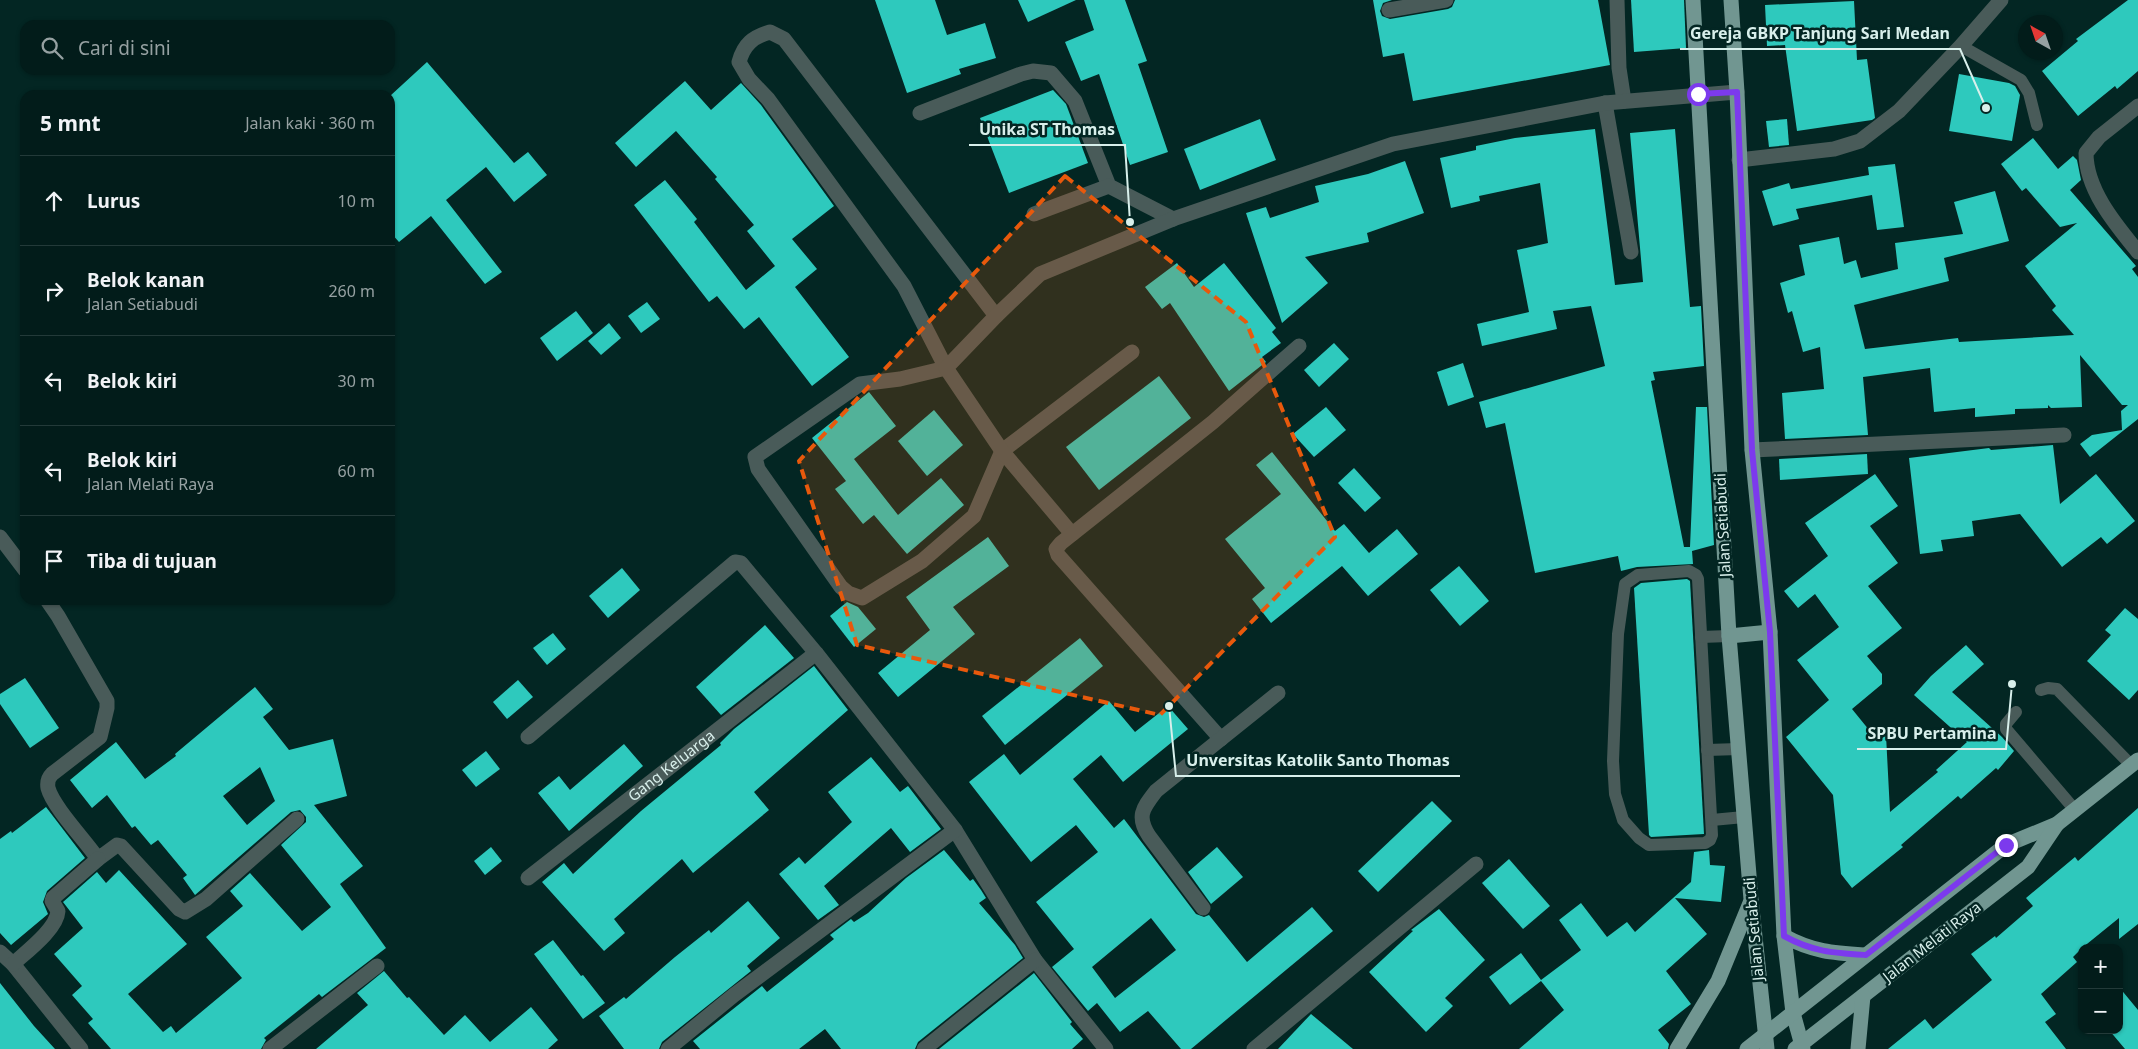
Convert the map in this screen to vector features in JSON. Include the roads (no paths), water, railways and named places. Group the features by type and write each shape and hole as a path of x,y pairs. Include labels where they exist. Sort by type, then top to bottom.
{"main road":[{"name":"Jalan Setiabudi","path":"1693,0 1729,636 1751,900 1766,1042"},
{"name":"Jalan Setiabudi","path":"1731,0 1737,92 1752,450 1770,632 1784,936 1792,1013 1799,1048"},
{"path":"1729,636 1770,632"},
{"name":"Jalan Melati Raya","path":"1747,1049 1766,1042 1792,1013 2006,845 2057,824 2134,762"},
{"name":"Jalan Melati Raya","path":"1799,1048 2028,867 2057,824"},
{"path":"1677,1049 1718,981 1751,900"},
{"path":"1784,936 1802,946 1821,952 1866,955"},
{"path":"1858,1049 1863,996"}],"street":[{"path":"1389,10 1446,0"},
{"path":"1616,0 1624,101"},
{"path":"1739,160 1834,150 1860,141 1899,112 1962,46 2001,0"},
{"path":"996,316 784,39 770,32 756,36 742,49 739,62 749,79 768,99 904,286 946,368 1002,451 1072,534"},
{"path":"920,113 1021,74 1033,71 1051,73 1075,101 1109,186 1173,219"},
{"path":"1132,352 1002,451 974,516 922,561 862,598 848,593 841,587 755,463 758,455 860,384 900,379 946,368 1040,274 1173,219 1393,144 1605,103 1737,92"},
{"path":"1605,103 1631,252"},
{"path":"2138,106 2099,137 2086,153 2086,161 2097,194 2138,252"},
{"path":"1034,214 1109,186"},
{"path":"1221,739 1058,555 1058,546 1213,422 1299,346"},
{"path":"1752,450 2064,435"},
{"path":"0,537 20,563"},
{"path":"528,737 735,562 741,563 816,653 955,830 1035,960 1105,1049"},
{"path":"49,605 107,701 106,717 100,737 52,774 47,781 48,790 58,806 98,859"},
{"name":"Gang Keluarga","path":"528,878 816,653"},
{"path":"1203,908 1149,836 1143,826 1141,815 1147,802 1156,791 1278,693"},
{"path":"13,964 42,938 57,917 58,911 52,901 53,898 117,844 121,846 179,909 185,912 190,911 206,899 297,819"},
{"path":"668,1049 734,996 955,830"},
{"path":"1254,1049 1476,864"},
{"path":"0,952 13,964 81,1049"},
{"path":"924,1049 1035,960"},
{"path":"270,1049 377,966"}],"lane":[{"path":"1962,46 2021,80 2028,93 2037,125"},
{"path":"1693,572 1698,579 1707,750 1712,820 1710,840 1705,843 1649,845 1639,838 1624,820 1615,794 1613,761 1618,634 1624,584 1638,575 1693,572"},
{"path":"1701,637 1729,636"},
{"path":"2041,690 2048,688 2057,689 2134,762"},
{"path":"2016,712 2006,724 2006,730 2075,810"},
{"path":"1707,750 1739,749"},
{"path":"1712,820 1744,817"}],"place":[{"name":"Gereja GBKP Tanjung Sari Medan","path":"1986,108"},
{"name":"Unika ST Thomas","path":"1130,222"},
{"name":"SPBU Pertamina","path":"2012,684"},
{"name":"Unversitas Katolik Santo Thomas","path":"1169,706"}]}
